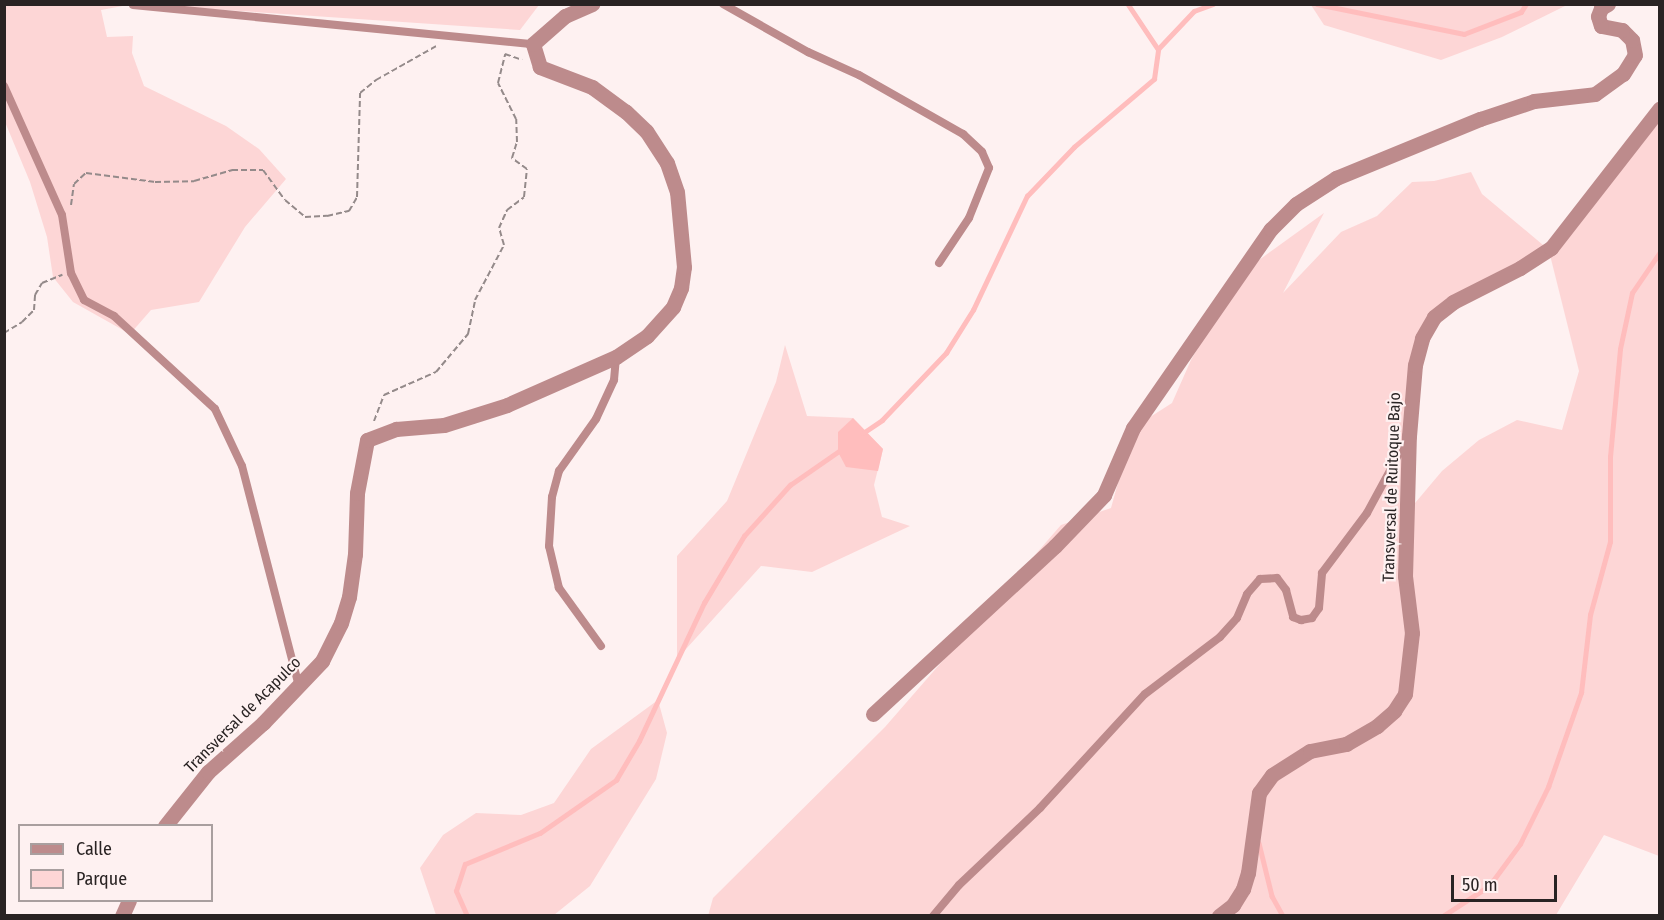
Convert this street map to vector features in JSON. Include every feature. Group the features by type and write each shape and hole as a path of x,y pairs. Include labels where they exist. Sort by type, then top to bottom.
{"street":[{"path":"367,440 396,429 444,425 507,405 616,357 647,336 673,307 681,288 684,267 677,192 667,163 646,131 627,112 592,87 540,67 533,44 566,16 592,4"},
{"path":"873,714 1055,546 1104,495 1133,428 1271,229 1296,204 1336,178 1480,119 1534,101 1594,94 1623,74 1635,55 1632,40 1622,30 1601,26 1598,16 1601,8 1608,4"},
{"name":"Transversal de Ruitoque Bajo","path":"1219,915 1233,905 1243,890 1248,873 1259,793 1272,775 1310,752 1346,744 1377,726 1394,711 1405,694 1412,633 1405,576 1409,436 1415,365 1422,338 1434,317 1454,302 1520,268 1551,248 1659,108"},
{"name":"Transversal de Acapulco","path":"166,824 208,772 263,723 321,661 341,622 348,597 355,554 357,493 367,440"}],"lane":[{"path":"723,4 808,52 858,75 963,134 982,152 989,168 969,218 939,263"},
{"path":"133,5 533,44"},
{"path":"4,86 62,215 71,273 84,300 114,316 215,409 243,466 299,686"},
{"path":"601,646 559,588 549,546 552,497 559,471 596,419 614,380 616,357"},
{"path":"933,915 959,885 1048,801 1145,694 1220,637 1236,618 1248,594 1260,579 1277,578 1286,590 1293,616 1301,620 1312,618 1319,608 1322,573 1367,513 1409,436"}],"path":[{"path":"71,214 70,195 74,184 86,173 155,182 195,181 232,170 263,170 285,200 305,217 327,216 349,211 357,197 360,93 410,59 459,37"},
{"path":"367,440 384,395 435,372 468,334 475,300 504,245 499,228 507,210 524,197 527,169 512,158 517,142 516,119 498,83 499,70 505,54 540,67"},
{"path":"4,333 22,322 34,310 35,295 42,283 71,273"}],"green space":[{"path":"4,5 128,5 101,10 107,37 133,36 132,53 144,86 226,126 259,149 286,179 245,227 199,302 151,310 130,334 73,302 53,277 47,237 30,182 5,122"},
{"path":"152,5 539,5 520,30"},
{"path":"1311,5 1567,5 1502,37 1441,60 1324,25"},
{"path":"1659,108 1659,856 1604,835 1556,915 708,916 713,898 885,727 1061,525 1111,508 1133,428 1172,403 1191,360 1220,308 1259,260 1324,213 1283,293 1341,232 1377,216 1412,182 1434,181 1471,172 1482,194 1549,250","holes":["1549,251 1579,371 1562,430 1517,420 1479,440 1442,471 1405,515 1422,338 1453,302"]},
{"path":"785,345 807,416 853,418 883,449 874,485 882,517 910,526 812,572 761,566 677,659 677,556 727,501 776,382"},
{"path":"658,700 667,733 656,779 590,886 554,915 436,915 420,868 443,835 476,813 521,815 554,803 591,749"}],"shaded area":[{"path":"853,418 883,449 878,471 846,467 838,452 838,432"}],"waterway":[{"path":"1128,4 1158,49"},
{"path":"863,433 882,420 946,353 973,310 1027,196 1074,147 1154,79 1158,49 1194,11 1213,4"},
{"path":"1317,4 1464,34 1521,12 1526,4"},
{"path":"1443,916 1489,886 1520,844 1548,787 1581,693 1590,615 1610,542 1610,457 1620,349 1632,293 1660,252"},
{"path":"467,916 456,891 465,864 540,833 616,780 639,741 704,603 744,536 790,485 842,449"},
{"path":"1259,843 1272,896 1283,916"}]}
